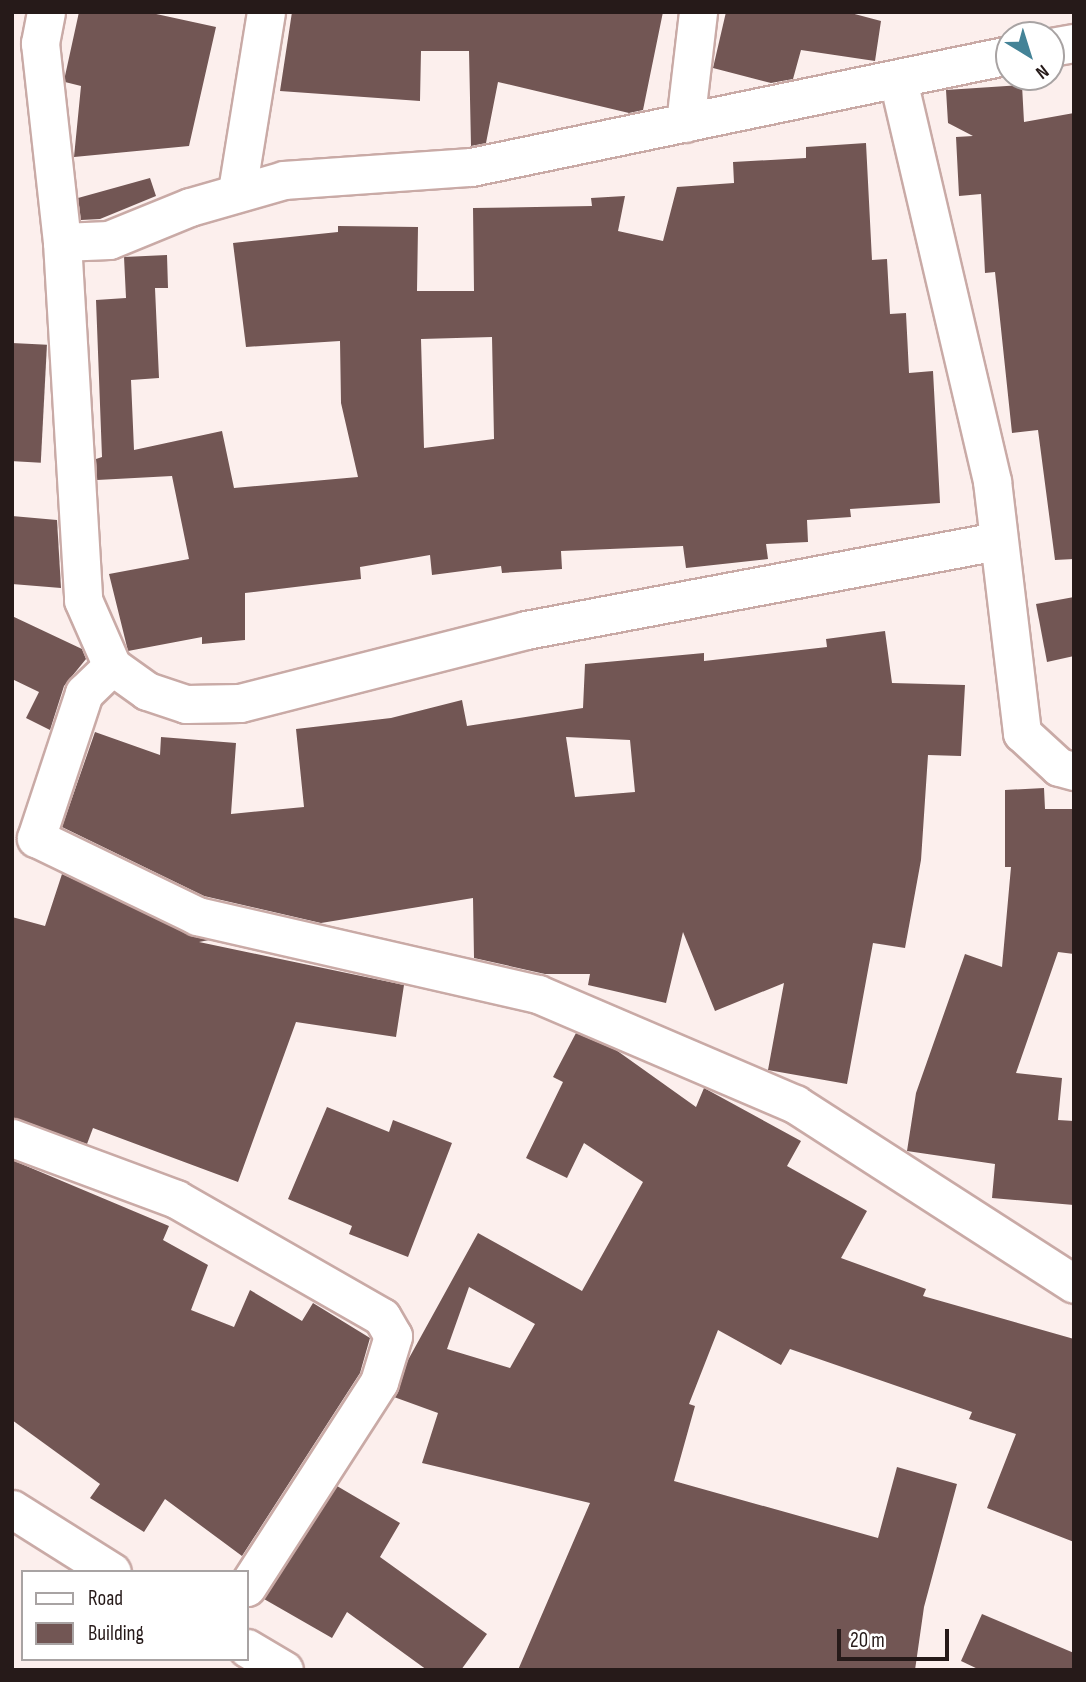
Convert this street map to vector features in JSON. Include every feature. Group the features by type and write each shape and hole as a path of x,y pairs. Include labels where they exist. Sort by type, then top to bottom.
{"street":[{"path":"46,12 40,43 62,242 83,600 112,666 147,691 186,704 240,703 526,631 999,541"},
{"path":"237,191 266,12"},
{"path":"685,123 698,12"},
{"path":"62,242 109,240 237,191 284,180 471,167 995,58"},
{"path":"898,80 992,481 1023,733 1059,767 1074,771"},
{"path":"112,666 85,692 36,838 197,916 538,994 795,1104 1074,1284"},
{"path":"85,692 147,691"},
{"path":"12,1138 176,1199 382,1317 393,1336 379,1382 248,1585"},
{"path":"12,1509 109,1570"},
{"path":"248,1649 284,1670"}],"building":[{"path":"79,12 147,12 216,27 189,146 74,157 81,86 65,82 65,76"},
{"path":"292,12 663,12 643,110 629,113 498,82 486,143 471,146 469,51 421,51 420,101 280,91"},
{"path":"726,12 847,12 881,21 875,61 801,50 793,79 771,83 713,68"},
{"path":"995,87 995,91 1022,91 1024,122 1074,113 1074,559 1055,560 1038,430 1012,433 995,272 985,273 981,194 959,196 956,137 973,136 948,123 946,90"},
{"path":"866,143 872,260 887,259 890,314 906,313 909,373 933,371 940,503 850,509 851,517 807,520 808,542 766,544 768,559 686,568 683,546 561,551 562,569 502,573 501,566 432,575 430,555 360,567 361,579 245,593 245,640 202,644 202,637 128,651 109,574 189,559 172,476 97,480 96,459 102,457 96,300 126,298 124,257 167,255 168,288 155,288 159,378 131,380 134,450 222,431 234,488 358,477 341,403 340,341 246,347 233,243 338,232 338,226 418,227 417,291 474,291 473,208 592,206 591,198 625,196 618,231 663,241 677,187 734,183 733,162 806,158 806,147","holes":["492,337 494,439 424,448 421,339"]},
{"path":"150,178 156,196 100,219 81,220 78,198"},
{"path":"12,343 47,345 41,463 12,461"},
{"path":"12,516 57,520 61,588 12,584"},
{"path":"1074,597 1074,656 1047,662 1036,604"},
{"path":"12,616 82,649 86,659 64,686 50,730 26,718 39,692 12,679"},
{"path":"885,631 892,683 965,685 961,756 928,755 921,860 905,948 873,943 847,1084 768,1070 784,983 715,1011 683,932 666,1003 588,985 590,974 545,974 474,958 473,898 321,923 204,896 62,827 95,732 160,755 161,737 236,743 231,814 304,807 296,729 391,718 462,700 467,726 583,708 585,664 704,653 704,661 827,647 826,639","holes":["566,737 630,740 635,792 575,797"]},
{"path":"1044,788 1045,809 1074,809 1074,954 1058,952 1016,1073 1062,1078 1058,1120 1074,1121 1074,1205 992,1198 995,1164 907,1151 916,1093 965,954 1002,967 1011,867 1005,867 1005,790"},
{"path":"62,874 209,940 199,942 404,985 396,1037 296,1022 238,1182 93,1128 87,1144 12,1118 12,917 45,926"},
{"path":"576,1033 616,1050 696,1107 704,1088 801,1141 787,1166 867,1211 841,1258 926,1289 923,1296 1074,1339 1074,1542 987,1508 1016,1434 969,1419 972,1412 790,1349 781,1365 718,1330 689,1404 695,1406 674,1481 878,1538 897,1467 957,1484 924,1607 915,1670 518,1670 590,1503 422,1463 438,1413 394,1397 408,1360 478,1233 582,1291 643,1182 584,1143 567,1178 526,1158 563,1082 553,1077","holes":["469,1287 535,1324 510,1368 447,1349"]},
{"path":"327,1107 389,1132 393,1120 452,1143 408,1257 349,1234 352,1226 288,1199"},
{"path":"12,1160 169,1226 163,1240 208,1265 191,1310 234,1327 250,1290 302,1321 313,1303 370,1338 360,1373 242,1556 165,1499 144,1532 90,1498 100,1484 12,1420"},
{"path":"337,1486 400,1523 380,1557 487,1634 461,1670 427,1670 347,1612 332,1638 264,1599"},
{"path":"982,1614 1074,1653 1074,1670 980,1670 961,1661"}]}
